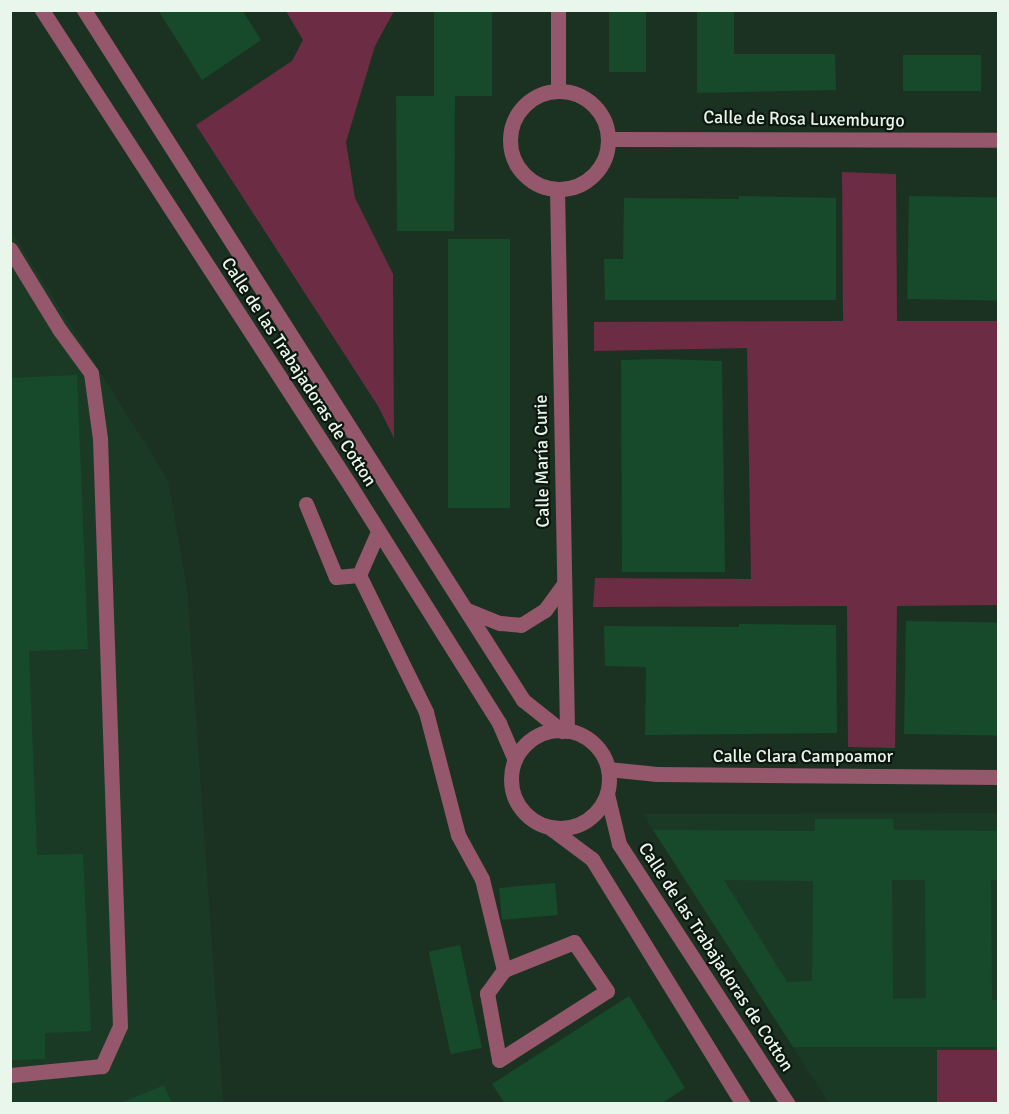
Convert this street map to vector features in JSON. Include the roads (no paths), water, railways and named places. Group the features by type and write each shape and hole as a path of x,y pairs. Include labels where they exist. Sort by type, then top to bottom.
{"street":[{"name":"Calle de las Trabajadoras de Cotton","path":"42,10 499,723 514,760"},
{"name":"Calle de las Trabajadoras de Cotton","path":"84,10 523,700 565,731"},
{"path":"558,10 558,90"},
{"path":"558,90 579,95 596,107 609,139 599,170 574,187 557,189 536,184 523,173 510,143 514,121 523,107 536,97 558,90"},
{"name":"Calle de Rosa Luxemburgo","path":"609,139 999,140"},
{"name":"Calle María Curie","path":"557,189 565,731"},
{"path":"10,249 59,329 91,373 100,439 120,1026 102,1066 10,1075"},
{"path":"306,504 336,578 359,575"},
{"path":"378,532 359,575 426,712 458,835 482,879 504,970"},
{"path":"467,610 500,623 521,625 545,610 563,585"},
{"path":"549,827 564,828 584,821 600,807 607,794 608,769 595,744 565,731 537,735 514,760 511,788 516,802 536,822 549,827 592,859 743,1104"},
{"name":"Calle Clara Campoamor","path":"608,769 657,774 999,777"},
{"name":"Calle de las Trabajadoras de Cotton","path":"607,794 619,844 788,1104"},
{"path":"574,942 608,991 499,1060 487,993 504,970 574,942"}]}
